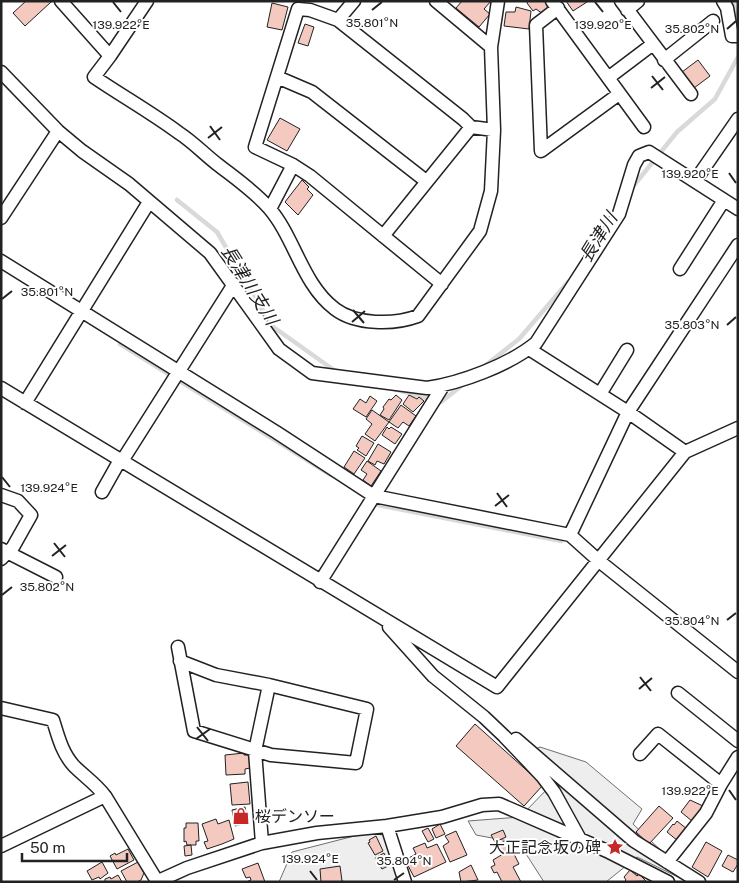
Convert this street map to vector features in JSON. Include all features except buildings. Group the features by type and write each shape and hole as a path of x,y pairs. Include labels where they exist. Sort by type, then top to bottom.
{"street":[{"path":"61,1 110,56"},
{"path":"147,1 110,56 94,76 179,132 249,187 277,219 312,284 328,303 344,314 361,320 406,321 418,316 480,231 491,191 494,130 492,47 498,1"},
{"path":"338,20 354,1"},
{"path":"436,1 492,47"},
{"path":"638,1 624,6 691,94"},
{"path":"723,1 727,8 732,36 738,36"},
{"path":"619,94 542,151 536,25 555,5 644,127"},
{"path":"442,284 310,176 293,165 256,147 298,8 310,10 338,20 463,119 470,127 494,130"},
{"path":"664,60 714,21"},
{"path":"608,78 653,44"},
{"path":"1,72 58,131 82,151 129,184 210,253 280,349 312,373 427,388 443,386 467,378 510,360 529,349 536,343 619,214 638,156 649,152 738,209"},
{"path":"277,77 312,92 426,181"},
{"path":"695,181 738,119"},
{"path":"383,236 470,127"},
{"path":"1,218 58,131"},
{"path":"270,209 293,165"},
{"path":"680,269 724,200"},
{"path":"25,403 149,202"},
{"path":"570,535 628,412 738,245"},
{"path":"1,261 179,371 374,496 570,535 599,561 738,672"},
{"path":"102,492 234,284"},
{"path":"529,349 628,412 685,452"},
{"path":"600,394 627,350"},
{"path":"320,582 443,386"},
{"path":"1,388 497,687 685,452 738,428"},
{"path":"1,495 18,501 31,515 17,540 3,554 56,578"},
{"path":"381,618 432,676 490,723 542,776 554,792 581,840"},
{"path":"178,647 180,661 194,731 271,755 356,763 367,709 269,685 216,676 180,661"},
{"path":"262,843 255,750 269,685"},
{"path":"678,693 738,741"},
{"path":"1,708 53,720 61,747 69,759 105,796 156,881 187,868 262,843 317,833 387,826 442,817 482,805 499,804 608,851 668,882"},
{"path":"490,723 515,738 634,841 700,882"},
{"path":"640,754 658,734 721,784"},
{"path":"667,862 706,813 721,784 738,758"},
{"path":"1,846 105,796"},
{"path":"387,826 406,882"}],"shaded area":[{"path":"540,747 586,762 642,809 633,824 686,874 682,879 637,857 606,882 544,882 519,843 476,835 468,821 520,817 553,783 531,751"},
{"path":"366,833 385,835 400,882 279,882 292,852"}],"waterway":[{"name":"長津川","path":"733,1 738,31"},
{"name":"長津川","path":"631,189 677,132 715,99 738,57"},
{"name":"長津川支川","path":"177,200 217,232 272,326 338,373"},
{"name":"長津川","path":"605,225 617,207"},
{"name":"長津川","path":"486,365 519,339 568,282"},
{"path":"120,344 331,475"},
{"name":"長津川支川","path":"394,389 441,402 465,383"},
{"path":"372,501 378,505 561,541"}],"place":[{"name":"桜デンソー","path":"241,816"},
{"name":"大正記念坂の碑","path":"615,847"}]}
